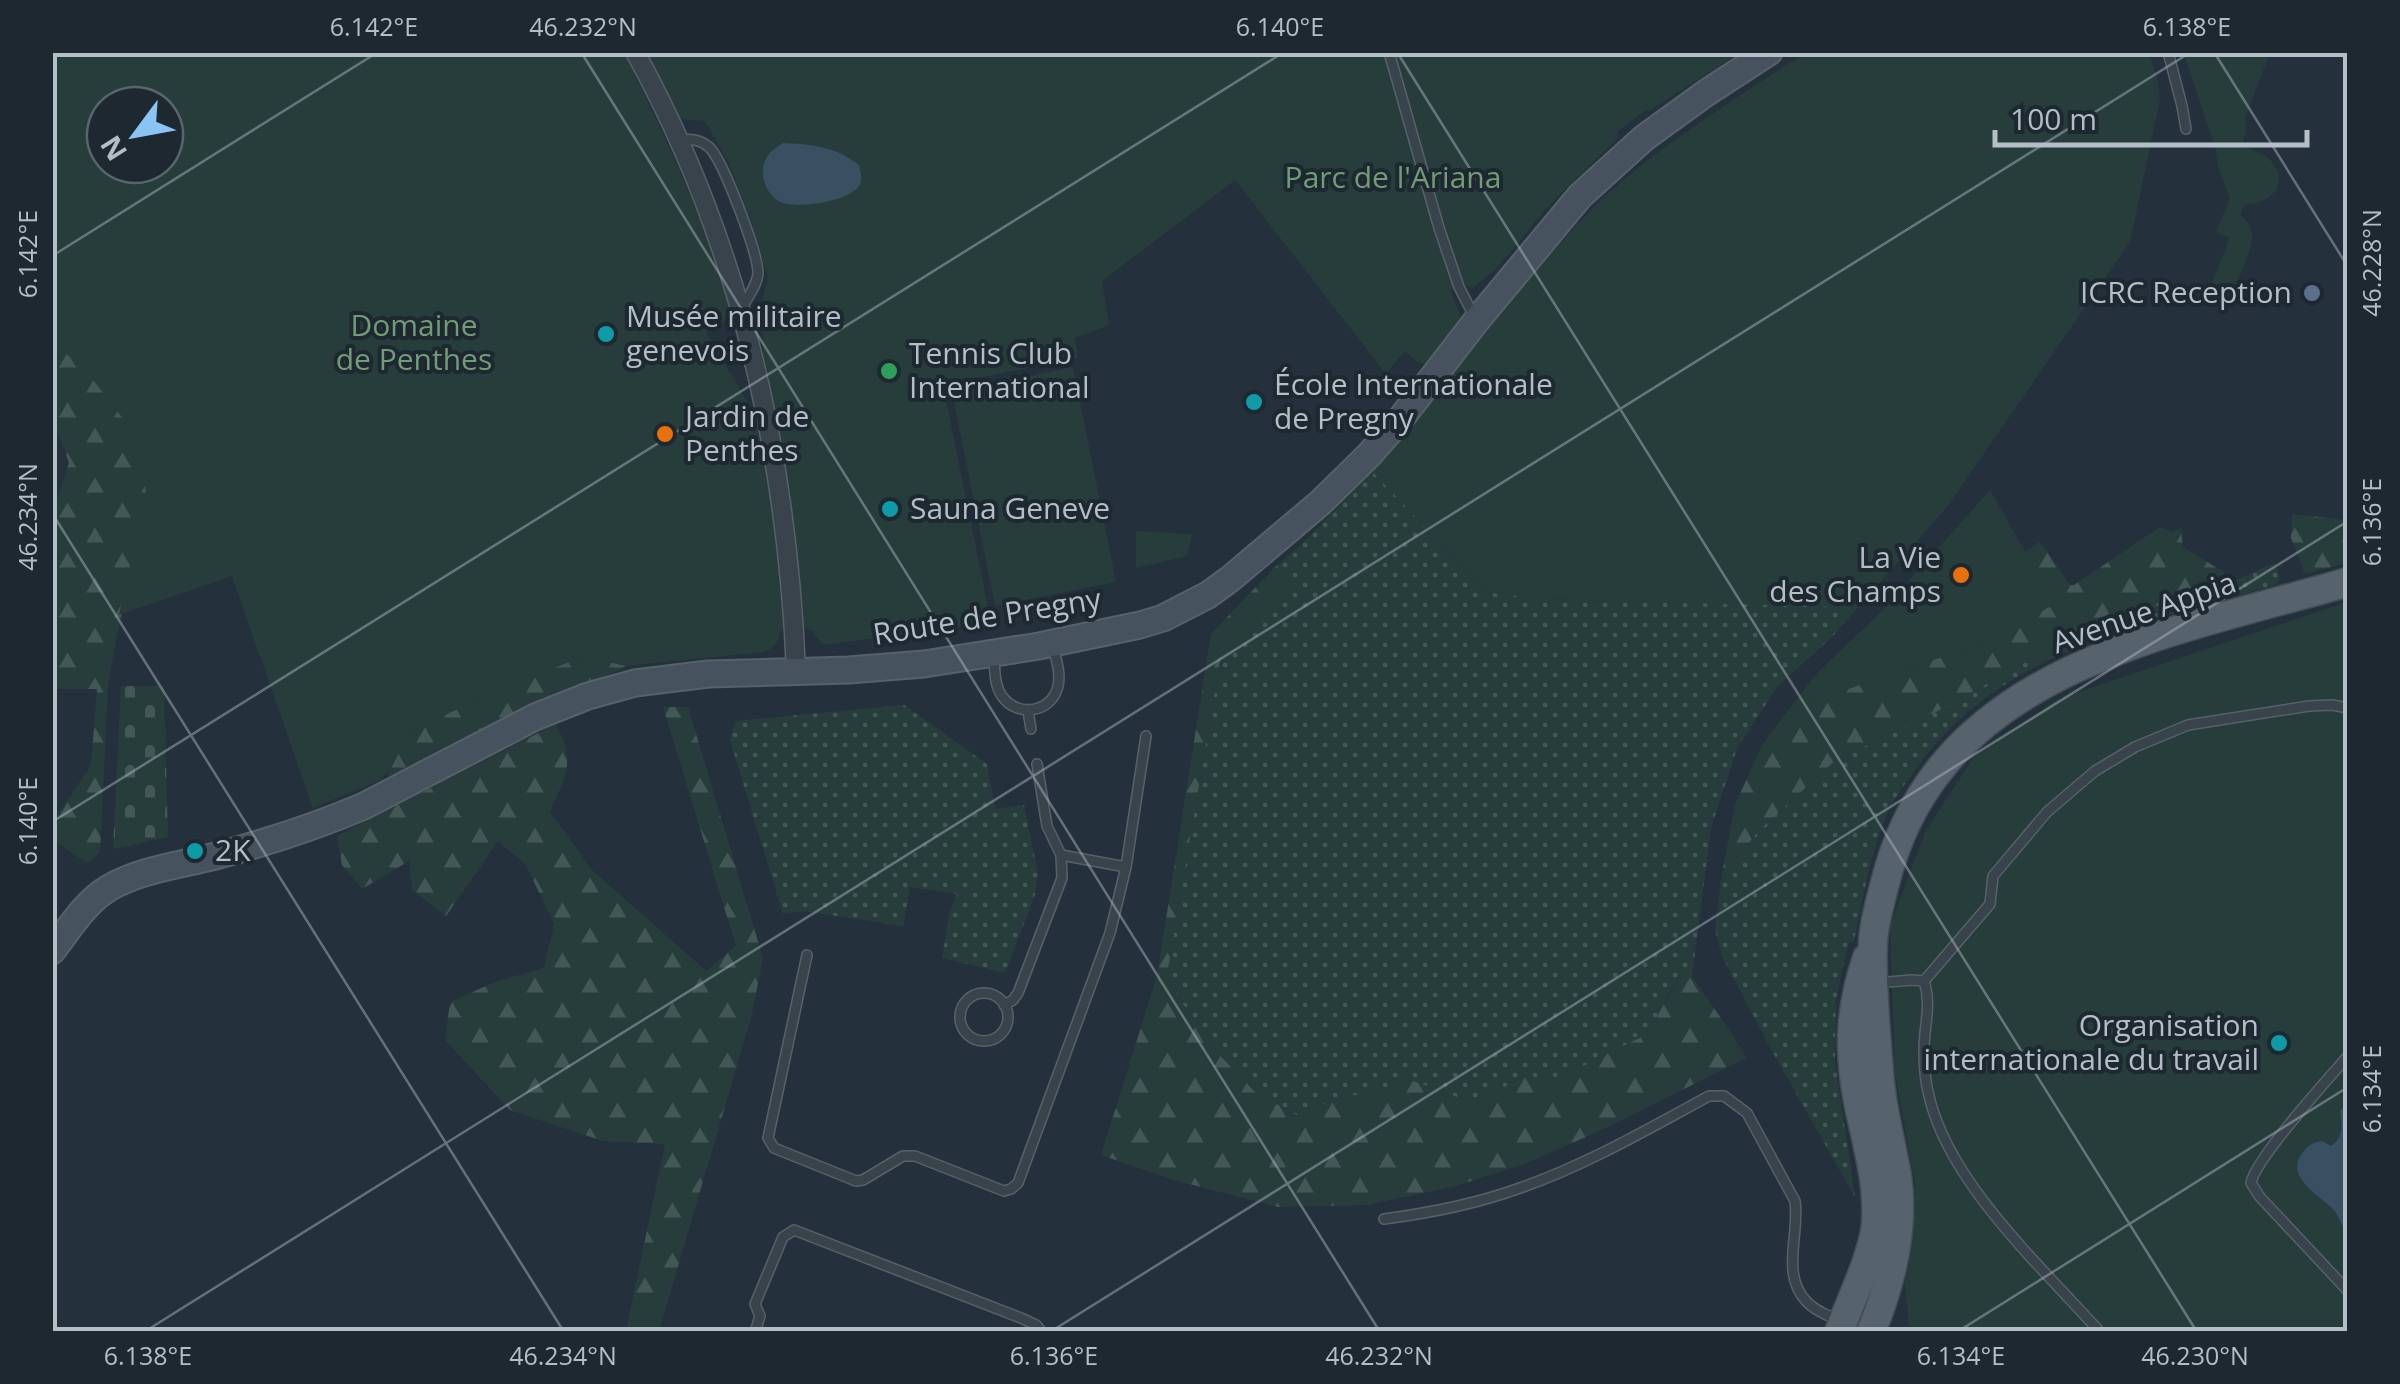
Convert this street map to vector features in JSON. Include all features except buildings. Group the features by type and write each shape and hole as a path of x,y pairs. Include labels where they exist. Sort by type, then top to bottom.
{"main road":[{"name":"Avenue Appia","path":"1871,1332 1892,1266 1899,1203 1879,1074 1873,942 1888,868 1919,796 1968,737 2042,684 2103,656 2188,627 2348,582"},
{"name":"Avenue Appia","path":"1845,1328 1876,1226 1874,1182 1857,1098 1852,1020 1856,991 1873,942"}],"street":[{"path":"636,52 703,197 742,307 776,469 787,548 796,672"},
{"name":"Route de Pregny","path":"52,950 92,901 115,884 339,817 535,716 588,696 673,677 891,668 994,654 1121,630 1163,618 1208,595 1320,503 1369,455 1568,209 1620,158 1676,114 1769,52"}],"lane":[{"path":"1389,52 1458,288 1477,320"},
{"path":"2168,52 2186,129"},
{"path":"679,140 696,139 714,152 736,202 758,277 742,307"},
{"path":"994,654 996,685 1002,698 1013,707 1028,711 1048,703 1060,682 1053,643"},
{"path":"1874,984 1924,981 1990,904 1993,876 2047,812 2095,772 2135,746 2188,725 2309,706 2348,708"},
{"path":"1028,711 1031,730"},
{"path":"808,955 768,1138 770,1144 856,1182 903,1156 914,1156 1004,1191 1011,1189 1018,1182 1104,951 1126,867 1146,736"},
{"path":"1004,1005 1018,993 1062,878 1061,855 1047,826 1037,764"},
{"path":"1061,855 1126,867"},
{"path":"1924,981 1929,998 1924,1048 1926,1083 1950,1148 1974,1188 2004,1226 2100,1332"},
{"path":"995,995 1004,1005 1008,1022 993,1039 978,1040 962,1026 961,1009 971,996 995,995"},
{"path":"2348,1056 2263,1160 2251,1182 2260,1197 2348,1291"},
{"path":"1384,1219 1436,1212 1522,1188 1579,1164 1710,1096 1724,1096 1747,1113 1796,1201 1792,1264 1795,1281 1809,1305 1845,1328"},
{"path":"755,1332 760,1316 755,1304 784,1237 794,1230 1021,1318 1042,1332"}],"green space":[{"path":"1809,52 2149,53 2160,99 2130,242 1947,507 1858,607 1540,599 1486,592 1373,472 1511,301 1598,203 1682,135"},
{"name":"Domaine de Penthes","path":"52,53 624,53 684,182 734,315 706,332 757,418 771,494 784,630 775,645 763,652 626,666 584,656 494,691 410,732 381,780 313,808 232,576 119,615 148,506 138,438 80,363 53,346"},
{"name":"Parc de l'Ariana","path":"644,53 1739,53 1618,131 1617,139 1548,207 1494,270 1472,288 1465,285 1450,290 1463,323 1426,364 1417,362 1405,351 1386,374 1235,180 1102,281 1109,325 1075,338 1078,358 943,385 991,622 824,645 814,631 804,628 796,546 763,354 763,298 768,278 753,226 729,164 705,121 681,119"},
{"path":"2184,53 2270,53 2245,118 2242,145 2271,161 2277,169 2278,185 2269,197 2245,204 2240,214 2251,229 2251,242 2226,305 2206,297 2230,238 2216,232 2230,198"},
{"path":"52,243 160,393 148,519 132,569 108,686 100,852 88,863 58,844 53,835 55,819 91,765 97,689 53,689 53,511 69,463 53,420"},
{"path":"1073,367 1116,582 995,606 952,392"},
{"path":"1373,472 1486,592 1540,599 1858,607 1832,637 1777,687 1737,749 1711,828 1692,977 1677,979 1647,1034 1560,1078 1522,1077 1475,1104 1413,1081 1328,1102 1300,1117 1255,1092 1209,1044 1170,984 1168,969 1221,654 1295,586 1277,565"},
{"path":"1990,490 2055,604 1977,645 1789,709 1818,672 1881,612"},
{"path":"2292,514 2347,520 2347,563 2305,574 2291,538"},
{"path":"2160,527 2171,532 2181,528 2183,547 2222,571 2231,582 2088,628 1934,713 1836,760 1758,831 1721,880 1735,805 1762,745 1789,709 1977,645 2054,604 2025,552 2040,542 2070,585 2074,585"},
{"path":"1136,531 1192,534 1187,556 1136,568"},
{"path":"2275,563 2280,579 2275,585 2126,629 2031,669 1988,697 1949,730 1898,793 1877,840 1836,999 1835,1062 1855,1197 1722,956 1715,930 1721,880 1758,831 1836,760 1934,713 2088,628 2231,582"},
{"path":"1277,565 1296,586 1221,654 1168,969 1170,985 1209,1044 1255,1092 1300,1117 1328,1102 1413,1081 1475,1104 1522,1077 1560,1078 1647,1034 1678,979 1692,977 1746,1058 1527,1163 1456,1186 1367,1205 1278,1207 1174,1180 1101,1155 1157,976 1211,634"},
{"path":"2347,602 2347,1331 1913,1331 1909,1327 1905,1284 1913,1241 1915,1184 1895,1073 1890,925 1926,830 1974,757 2058,699"},
{"path":"584,656 626,666 542,703 401,776 387,775 410,732 494,691"},
{"path":"121,686 164,686 168,837 113,849"},
{"path":"904,705 987,764 995,809 1024,805 1038,874 1035,895 1005,973 942,958 957,894 910,887 903,926 803,911 783,914 730,740 735,721"},
{"path":"663,707 688,707 763,958 751,1018 659,1331 626,1331 665,1144 603,1141 510,1110 445,1040 450,1002 495,982 544,968 554,924 526,865 498,841 446,916 412,890 409,861 362,889 342,865 337,836 556,724 567,760 550,812 592,870 706,971 736,946"}],"water":[{"path":"783,143 842,154 859,165 861,181 857,188 838,199 812,204 780,202 769,193 763,172 766,159"},
{"path":"2347,1103 2347,1235 2334,1211 2305,1184 2297,1169 2309,1146 2322,1141 2331,1146 2338,1139 2340,1111"}],"place":[{"name":"ICRC Reception","path":"2312,293"},
{"name":"Musée militaire genevois","path":"606,334"},
{"name":"Tennis Club International","path":"889,371"},
{"name":"École Internationale de Pregny","path":"1254,402"},
{"name":"Jardin de Penthes","path":"665,434"},
{"name":"Sauna Geneve","path":"890,509"},
{"name":"La Vie des Champs","path":"1961,575"},
{"name":"2K","path":"195,851"},
{"name":"Organisation internationale du travail","path":"2279,1043"}]}
